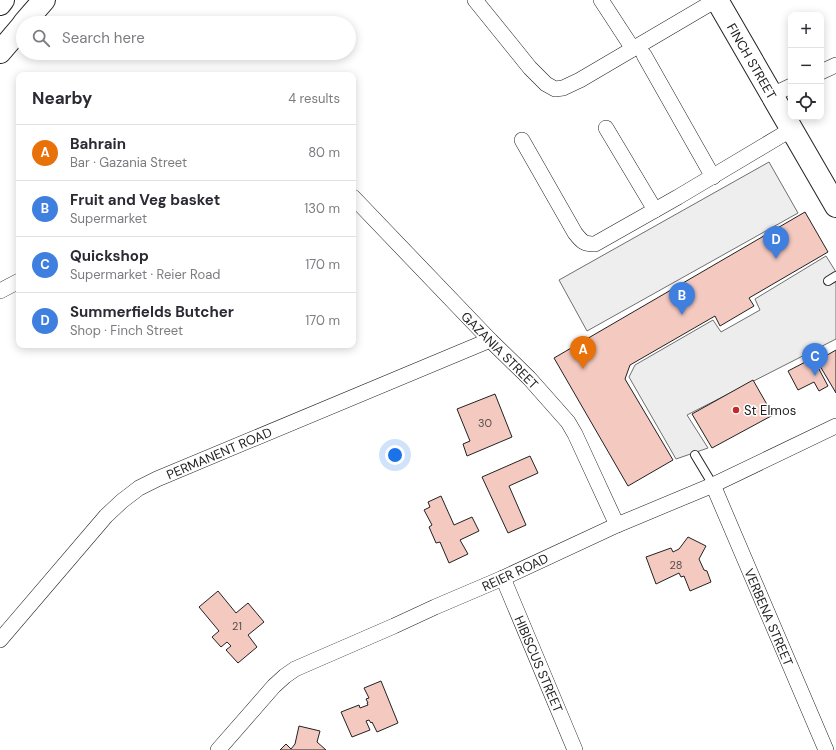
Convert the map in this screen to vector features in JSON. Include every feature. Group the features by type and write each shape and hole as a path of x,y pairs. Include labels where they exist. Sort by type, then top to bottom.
{"street":[{"path":"0,4 3,0"},
{"path":"31,16 44,0"},
{"path":"475,0 530,68 546,84 555,89 563,88 639,52 717,0"},
{"path":"601,0 639,52 713,177"},
{"name":"FINCH STREET","path":"717,0 835,203"},
{"path":"0,52 16,33"},
{"path":"824,71 836,65"},
{"path":"772,95 788,87"},
{"path":"606,128 655,210"},
{"path":"522,140 575,233 580,240 586,244 595,244 713,177 792,129"},
{"name":"GAZANIA STREET","path":"356,200 490,340 529,378 568,422 617,525"},
{"path":"0,291 16,283"},
{"name":"PERMANENT ROAD","path":"0,640 106,516 139,488 157,478 490,340"},
{"name":"REIER ROAD","path":"218,750 274,686 284,676 295,669 502,578 617,525 713,485 836,426"},
{"name":"VERBENA STREET","path":"713,485 826,750"},
{"name":"HIBISCUS STREET","path":"502,578 575,750"}],"lane":[{"path":"828,281 836,276"},
{"path":"695,455 713,485"}],"shaded area":[{"path":"769,162 798,213 587,331 559,280"},
{"path":"826,256 836,272 836,339 687,415 708,448 676,459 629,377 635,365 713,320 721,332 760,310 755,299"}],"building":[{"path":"805,212 828,252 749,298 754,306 720,326 715,316 630,365 625,379 673,460 628,486 554,358"},
{"path":"836,350 836,393 817,361"},
{"path":"813,358 828,386 819,391 814,382 798,390 788,371"},
{"path":"753,380 773,415 712,448 692,414"},
{"path":"495,394 512,437 467,456 463,444 470,441 457,409"},
{"path":"530,456 538,473 509,486 526,525 508,533 482,477"},
{"path":"441,496 454,525 472,517 479,531 460,540 468,554 449,563 440,542 436,543 429,527 432,525 424,510 430,507 428,502"},
{"path":"688,537 706,546 699,559 704,570 707,571 711,582 690,591 684,576 681,577 679,573 656,584 646,557 671,548 673,552 679,549"},
{"path":"218,591 236,613 248,603 264,622 248,635 257,647 238,663 226,650 231,646 227,642 221,647 212,637 219,631 199,607"},
{"path":"381,681 398,723 377,732 372,722 371,723 369,720 366,721 370,730 352,737 341,712 359,705 360,708 368,705 366,699 369,698 364,688"},
{"path":"299,726 320,731 317,742 326,750 280,750 286,744 291,749 295,744"}],"place":[{"name":"Summerfields Butcher","path":"776,259"},
{"name":"Fruit and Veg basket","path":"682,315"},
{"name":"Bahrain","path":"583,369"},
{"name":"Quickshop","path":"815,376"},
{"name":"St Elmos","path":"736,410"}]}
